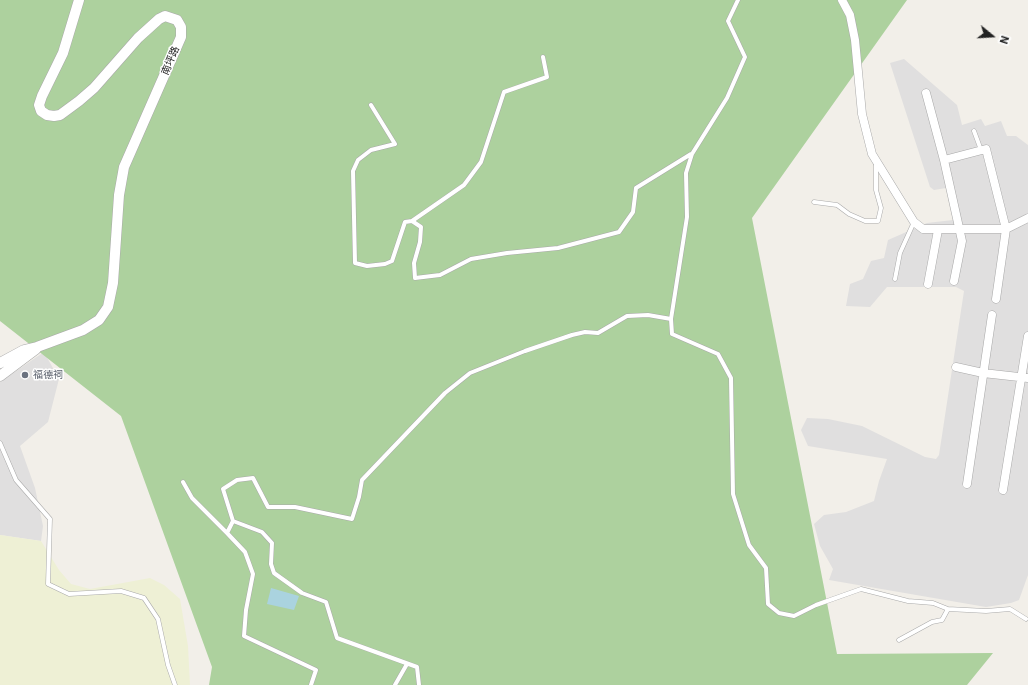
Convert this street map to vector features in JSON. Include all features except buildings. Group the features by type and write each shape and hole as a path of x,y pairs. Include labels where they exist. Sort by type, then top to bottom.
{"street":[{"name":"南坪路","path":"0,362 24,350 37,347 83,330 99,320 108,307 113,284 119,195 124,167 181,37 181,27 177,20 165,16 159,19 138,38 94,88 80,101 60,115 54,116 47,114 41,111 39,105 63,53 79,0"},
{"path":"842,0 850,15 855,40 862,114 872,154 914,222 923,229 1006,229 1028,218"},
{"path":"926,92 944,160 962,241 954,281"},
{"path":"944,160 986,150 1006,229 996,299"},
{"path":"928,284 938,230"},
{"path":"966,484 992,315"},
{"path":"1003,490 1025,378 1028,336"},
{"name":"南坪路","path":"0,376 37,347"},
{"path":"956,367 983,373 1025,378"}],"lane":[{"path":"738,0 728,21 745,57 727,98 692,154 686,172 687,217 671,319 672,334 718,354 731,378 733,494 749,545 766,568 768,604 779,613 794,616 860,589 908,602 933,603 948,609 986,611 1010,608 1026,620"},
{"path":"371,105 395,144 371,150 358,160 353,171 355,263 367,266 392,262 405,222 412,221 464,185 481,162 504,92 547,77 542,57"},
{"path":"974,131 982,150"},
{"path":"412,221 421,228 420,242 414,263 415,278 440,275 471,259 507,253 558,248 619,232 633,212 636,188 692,154"},
{"path":"814,202 837,205 849,214 865,221 878,221 881,208 876,190 876,161"},
{"path":"895,279 900,253 914,222"},
{"path":"227,533 233,521 223,489 237,480 252,478 268,507 295,508 352,519 359,498 362,480 445,393 470,374 525,351 572,334 585,332 598,333 627,316 648,315 671,319"},
{"path":"0,442 16,480 50,520 48,584 69,594 121,591 144,598 158,619 168,665 175,685"},
{"path":"183,482 192,498 245,552 253,574 246,610 244,636 316,670 311,685"},
{"path":"233,521 262,532 272,543 271,564 274,574 302,593 326,602 337,638 417,667 419,685"},
{"path":"899,640 932,622 942,620 948,609"},
{"path":"395,685 407,664"}],"shaded area":[{"path":"904,59 957,105 962,125 981,119 985,126 1001,121 1007,136 1016,136 1028,145 1028,575 1019,600 1011,603 986,607 829,580 833,569 820,546 814,524 824,515 846,512 874,501 887,459 808,446 801,430 807,418 828,419 862,426 925,457 936,459 939,455 964,291 956,287 887,287 870,307 846,306 850,284 863,279 871,261 884,258 888,240 927,223 953,220 946,188 934,190 930,187 890,63"},
{"path":"44,352 59,379 48,422 20,446 35,488 43,526 41,541 0,535 0,382"}],"green space":[{"path":"0,0 907,0 752,218 837,654 993,653 967,685 209,685 212,667 121,416 0,321"},
{"path":"0,535 41,541 59,570 71,584 90,589 150,578 164,585 180,599 188,646 190,685 0,685"}],"water":[{"path":"271,588 299,596 294,610 267,604"}],"place":[{"name":"福德祠","path":"25,375"}]}
